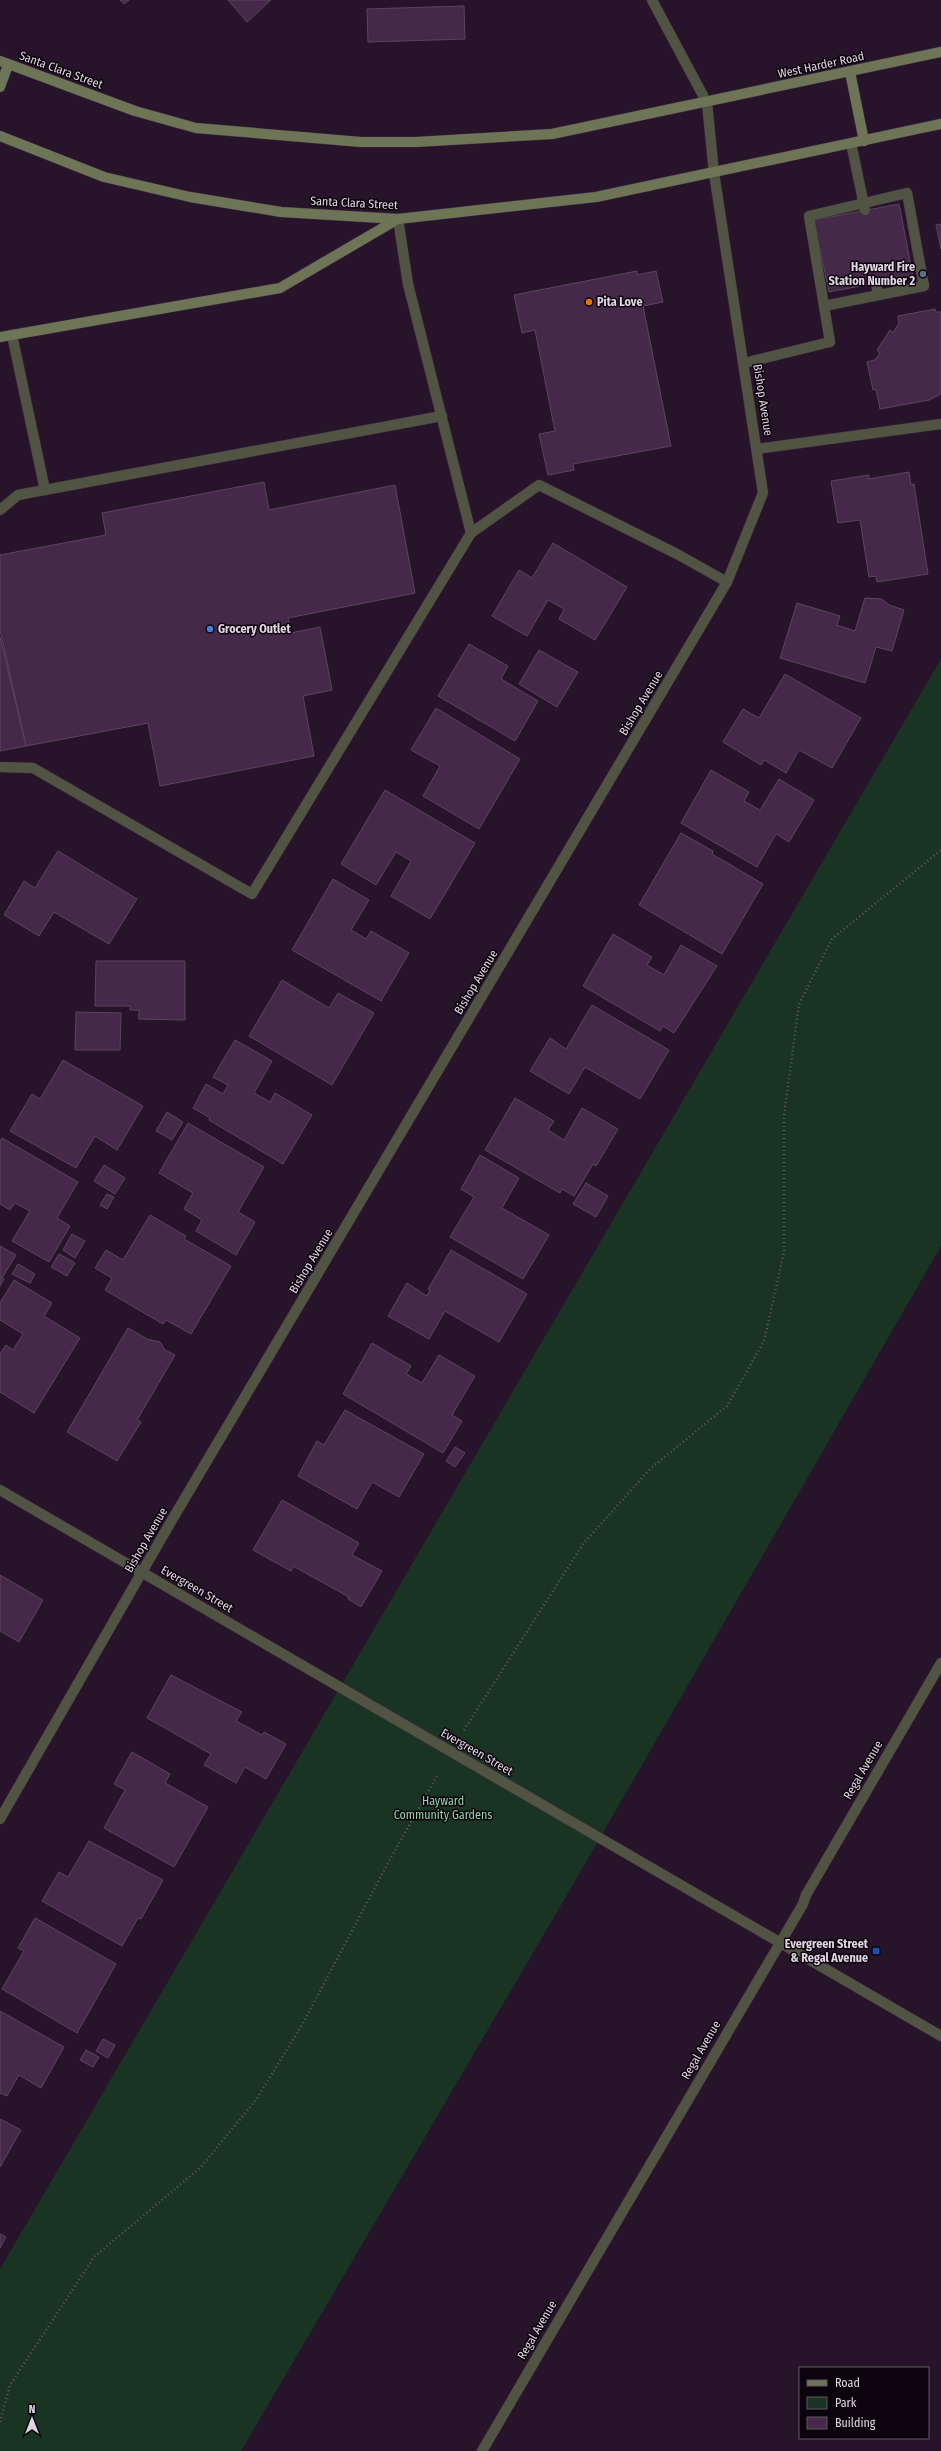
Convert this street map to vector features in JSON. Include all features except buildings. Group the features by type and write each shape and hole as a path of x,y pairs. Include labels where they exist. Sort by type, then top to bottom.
{"main road":[{"name":"West Harder Road","path":"707,103 941,52"},
{"name":"Santa Clara Street","path":"4,63 135,111 196,128 361,142 416,142 552,134 707,103"},
{"path":"0,87 4,63"},
{"path":"850,72 864,141"},
{"path":"714,173 941,124"},
{"name":"Santa Clara Street","path":"0,136 104,177 190,197 281,212 398,219 596,197 714,173"},
{"path":"0,337 280,288 398,219"}],"street":[{"path":"652,0 707,103"},
{"name":"Bishop Avenue","path":"0,1819 142,1572 727,582 763,493 714,173 707,103"},
{"path":"851,143 864,206"},
{"path":"744,363 830,342 824,306 809,216 864,206 906,193 924,286 824,306"},
{"path":"398,219 408,284 471,533"},
{"path":"876,283 878,295"},
{"path":"12,335 45,490"},
{"path":"0,510 18,495 442,416"},
{"path":"757,449 941,424"},
{"path":"0,767 33,768 252,894 471,533 539,485 677,554 727,582"},
{"name":"Evergreen Street","path":"0,1490 941,2036"},
{"name":"Regal Avenue","path":"482,2451 779,1942 803,1904 806,1895 941,1663"}],"path":[{"path":"0,2422 10,2385 94,2257 200,2168 256,2100 302,2024 388,1863 451,1752 582,1544 651,1468 727,1406 764,1341 784,1252 784,1116 799,1004 832,939 941,850"}],"green space":[{"name":"Hayward Community Gardens","path":"941,659 941,1246 578,1876 241,2451 0,2451 0,2269"}],"place":[{"name":"Hayward Fire Station Number 2","path":"923,274"},
{"name":"Pita Love","path":"589,302"},
{"name":"Grocery Outlet","path":"210,629"},
{"name":"Evergreen Street & Regal Avenue","path":"876,1951"}]}
